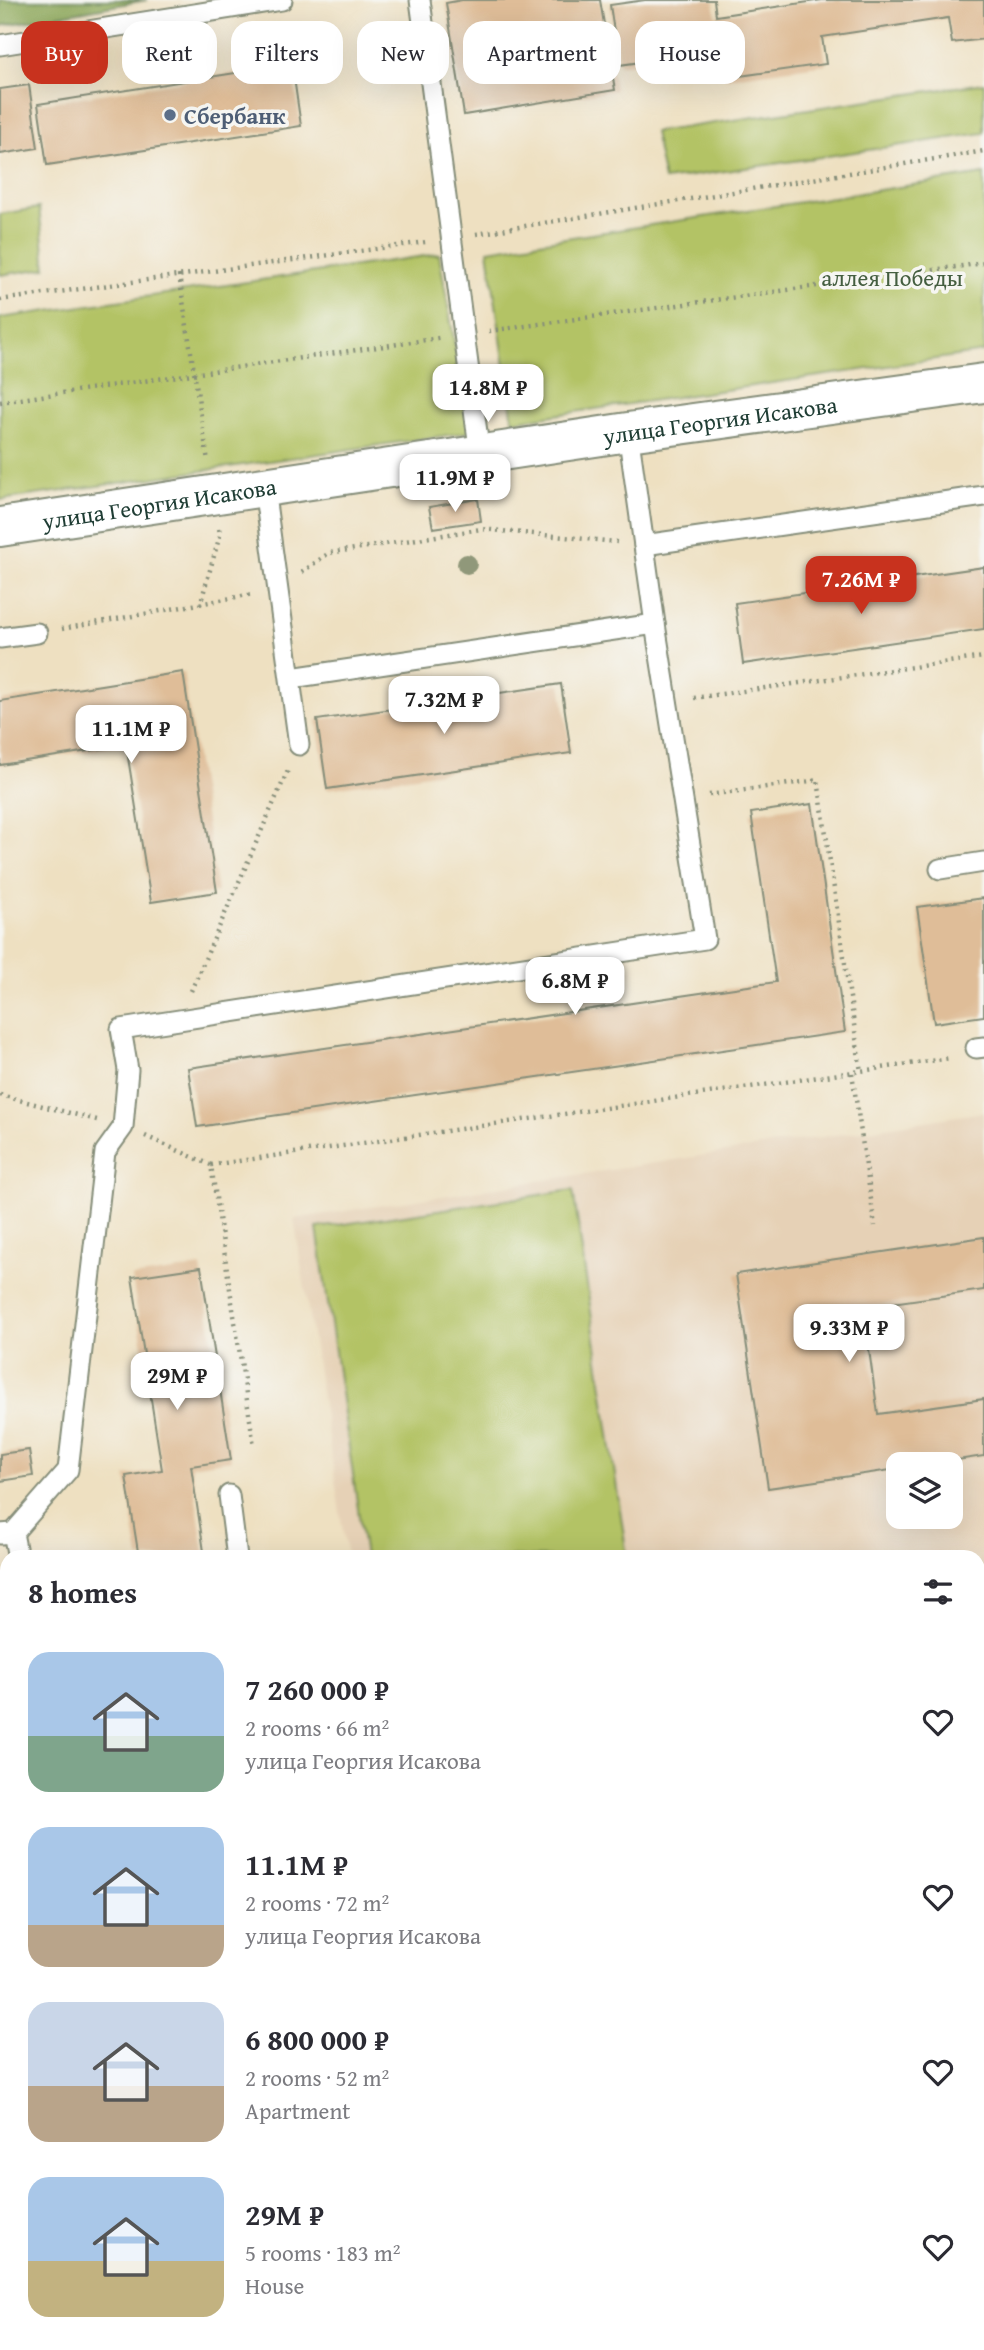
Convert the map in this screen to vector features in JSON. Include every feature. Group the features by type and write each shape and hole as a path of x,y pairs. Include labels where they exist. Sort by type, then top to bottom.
{"street":[{"name":"улица Георгия Исакова","path":"0,527 628,432 984,383"}],"lane":[{"path":"0,45 282,0"},
{"path":"420,0 481,455"},
{"path":"14,1550 7,1534 68,1470 105,1152 123,1127 128,1070 121,1029 705,939 655,624 628,432"},
{"path":"264,488 299,745"},
{"path":"644,545 984,496"},
{"path":"291,678 655,624"},
{"path":"0,638 37,633"},
{"path":"940,869 984,862"},
{"path":"229,1495 236,1550"}],"path":[{"path":"0,300 452,238 984,150"},
{"path":"179,275 220,535 200,605"},
{"path":"37,633 278,589 329,553 481,529 644,545"},
{"path":"667,702 984,657"},
{"path":"178,1019 299,745"},
{"path":"683,799 818,780 861,1072"},
{"path":"0,1095 123,1127 211,1165 861,1072 974,1050"},
{"path":"852,1073 875,1226"},
{"path":"211,1165 254,1446"}],"shaded area":[{"path":"984,1112 984,1550 346,1550 294,1219"}],"green space":[{"path":"0,0 147,0 21,21 0,26"},
{"path":"984,83 984,133 664,180 654,132"},
{"name":"аллея Победы","path":"984,174 984,352 513,421 488,250"},
{"path":"39,208 46,268 0,275 0,214"},
{"path":"439,254 470,432 0,500 0,318"},
{"path":"573,1190 626,1550 364,1550 317,1228"}],"building":[{"path":"462,0 600,0 604,21 463,21 463,84 614,84 615,90 464,115 446,3"},
{"path":"645,0 714,0 716,16 822,0 984,0 984,39 952,43 948,18 822,37 826,64 745,75 745,21 635,21 635,63 621,65 621,21 612,21 610,5"},
{"name":"Сбербанк","path":"231,74 231,84 295,84 301,126 47,165 38,104 165,84 217,84 217,76"},
{"path":"29,85 38,148 0,154 0,89"},
{"path":"478,499 481,521 433,528 429,507"},
{"path":"984,567 984,629 743,664 735,603"},
{"path":"183,672 217,892 151,902 126,745 0,765 0,701"},
{"path":"561,684 571,753 327,789 317,720"},
{"path":"812,804 845,1032 197,1127 188,1068 776,982 751,813"},
{"path":"984,898 984,1016 934,1023 917,907"},
{"path":"984,1237 984,1290 863,1307 878,1414 984,1399 984,1456 963,1459 963,1452 886,1452 886,1471 768,1488 736,1274"},
{"path":"201,1267 231,1460 191,1466 204,1550 138,1550 126,1476 162,1470 132,1277"},
{"path":"29,1450 33,1476 0,1481 0,1454"}],"place":[{"name":"Сбербанк","path":"170,115"}]}
